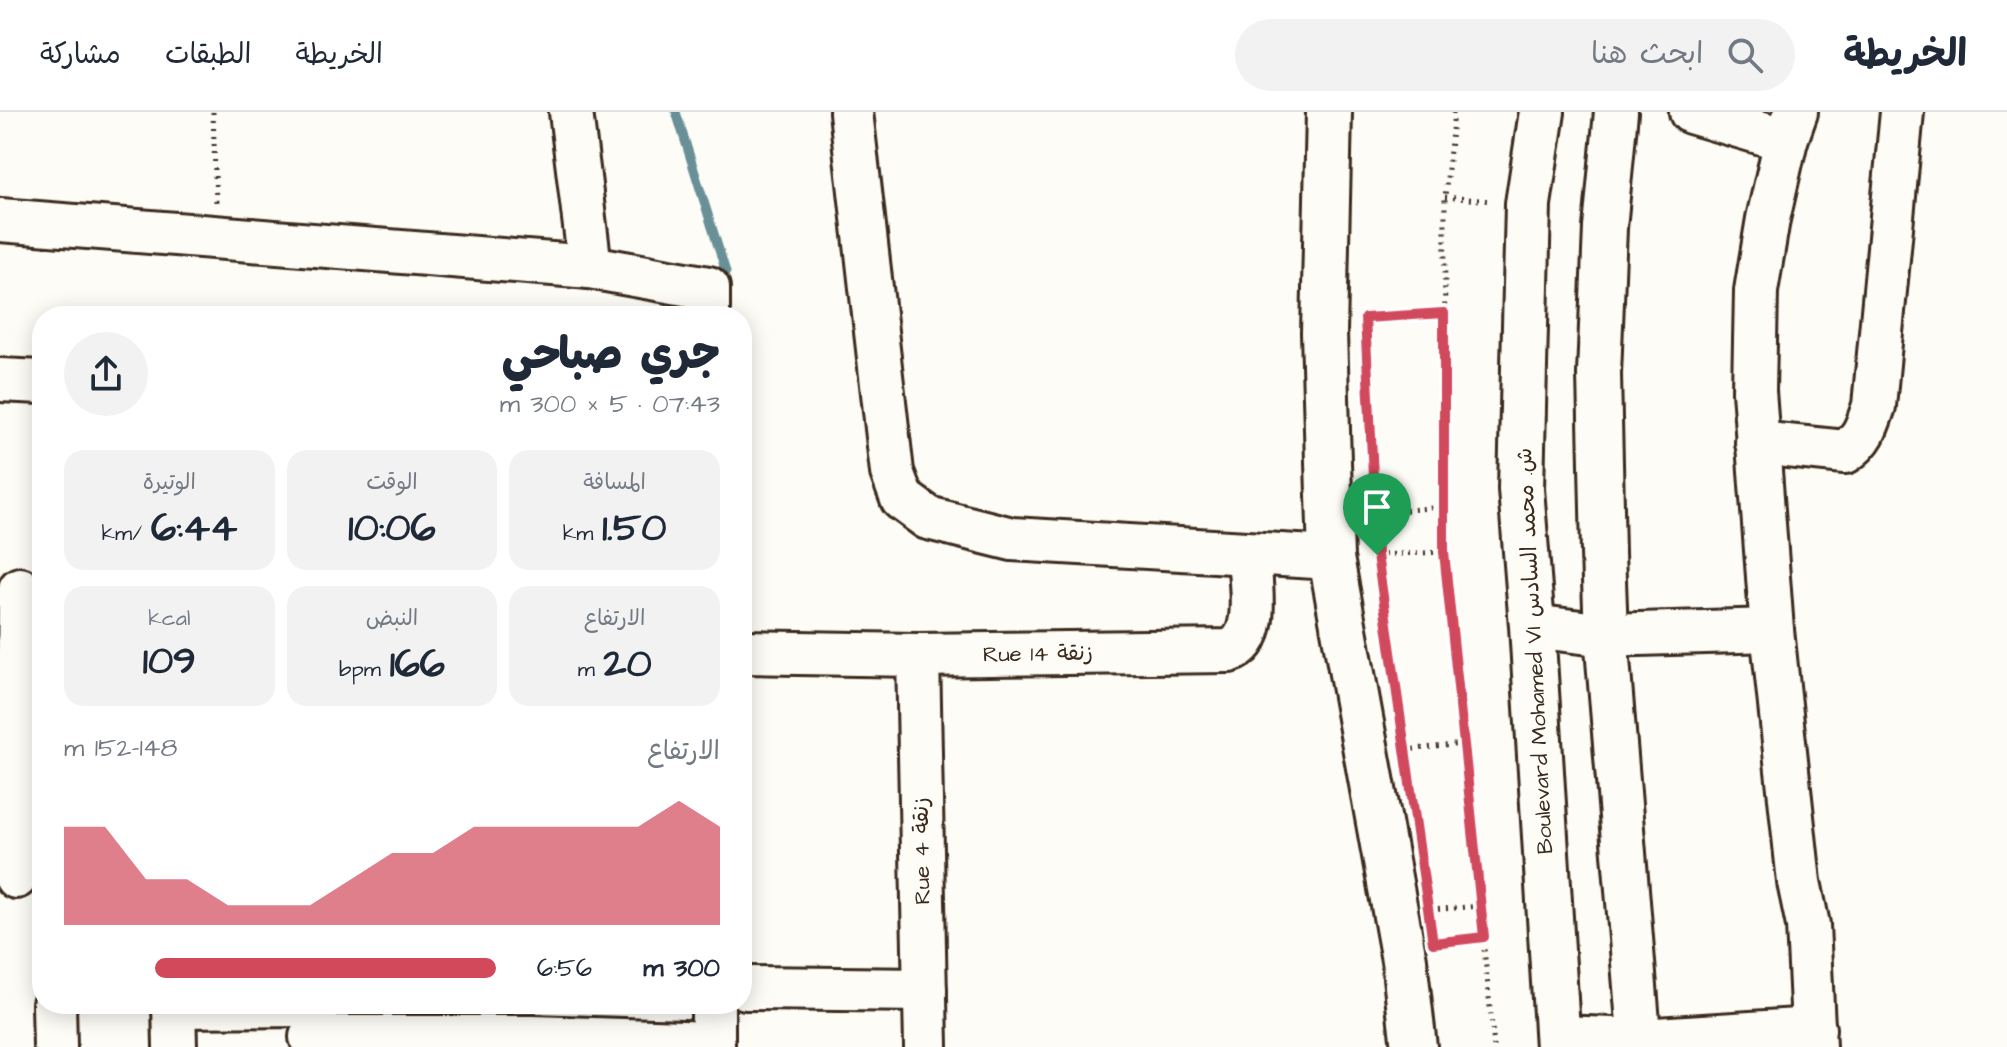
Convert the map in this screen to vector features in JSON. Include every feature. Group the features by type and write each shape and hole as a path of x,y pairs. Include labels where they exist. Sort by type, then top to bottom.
{"main road":[{"path":"1329,112 1324,333 1331,558 1404,960 1414,1047"},
{"name":"Boulevard Mohamed VI ش. محمد السادس","path":"1542,112 1528,204 1521,489 1558,1042"}],"street":[{"path":"571,112 590,267"},
{"path":"851,112 892,472 902,499 928,518 1012,539 1331,558"},
{"path":"1616,112 1605,228 1599,374 1606,635 1640,1044"},
{"path":"1558,1042 1640,1044 1814,1038 1808,925 1799,882 1772,630 1754,391 1756,291 1768,219 1791,126 1691,112"},
{"path":"1757,443 1845,452 1859,443 1866,430 1874,406 1902,112"},
{"path":"0,220 590,267 708,302"},
{"path":"0,380 32,382"},
{"name":"Rue 14 زنقة","path":"752,652 918,655 1229,651 1238,648 1246,638 1250,624 1249,555"},
{"path":"19,882 21,589"},
{"path":"1532,626 1606,635 1772,630"},
{"name":"Rue 4 زنقة","path":"918,655 926,1047"},
{"path":"242,1014 459,1042 533,1021 722,1020 925,990"},
{"path":"54,1014 55,1047"},
{"path":"174,1014 175,1047"}],"path":[{"path":"213,112 216,239"},
{"path":"1454,112 1445,197 1442,507 1494,1047"},
{"path":"1445,197 1528,204"},
{"path":"1364,303 1377,555 1398,705"},
{"path":"1365,318 1444,313"},
{"path":"1374,513 1442,507"},
{"path":"1331,558 1444,552"},
{"path":"1402,735 1407,765"},
{"path":"1405,750 1463,744"},
{"path":"1426,896 1430,922"},
{"path":"1428,911 1481,906"},
{"path":"1432,932 1433,943 1484,937"}],"waterway":[{"path":"676,112 726,272"}],"route":[{"path":"1444,313 1444,552 1484,937 1433,943 1377,555 1365,318 1444,313"}]}
